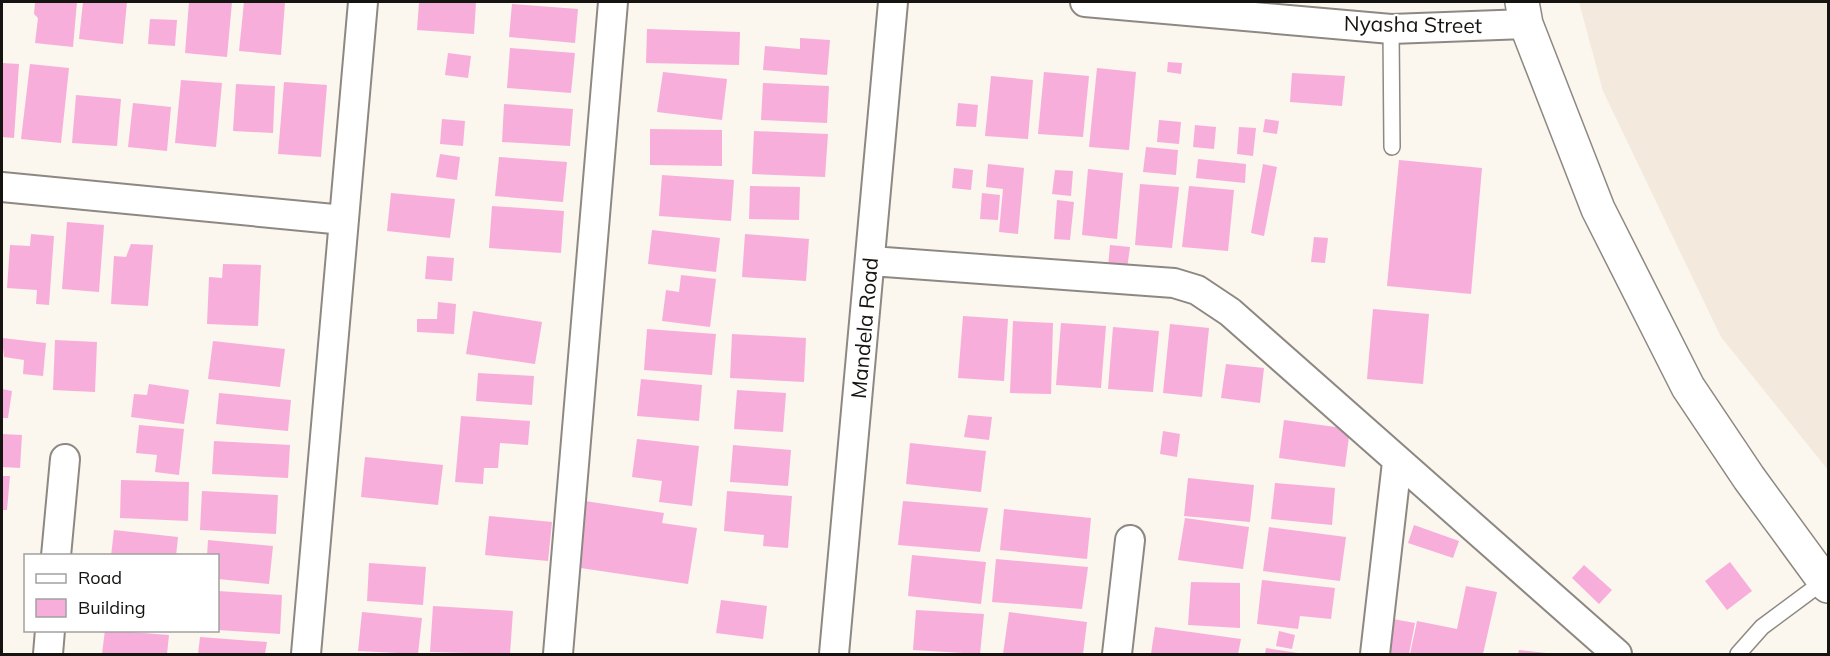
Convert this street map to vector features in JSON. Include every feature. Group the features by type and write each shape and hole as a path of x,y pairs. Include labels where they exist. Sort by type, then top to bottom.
{"street":[{"path":"306,654 323,432 345,220 363,2"},
{"path":"558,654 613,2"},
{"name":"Mandela Road","path":"834,654 871,261 892,2"},
{"name":"Nyasha Street","path":"1085,2 1167,5 1391,29 1524,13"},
{"path":"1524,13 1598,209 1688,387 1826,583"},
{"path":"2,187 345,220"},
{"path":"871,261 1174,284 1197,290 1230,312 1397,462 1617,654"},
{"path":"56,554 65,459"},
{"path":"1375,654 1397,462"},
{"path":"1117,654 1130,540"},
{"path":"48,654 50,632"}],"lane":[{"path":"1391,29 1392,147"},
{"path":"1738,654 1762,627 1826,583"}],"shaded area":[{"path":"1579,2 1828,2 1828,470 1721,337 1603,91"}],"building":[{"path":"77,2 73,47 35,43 38,18 34,14 35,3"},
{"path":"83,2 127,2 123,44 79,39"},
{"path":"189,2 232,2 227,57 185,53"},
{"path":"244,2 285,2 281,55 239,51"},
{"path":"419,2 476,2 474,34 417,30"},
{"path":"512,4 578,9 575,43 509,37"},
{"path":"150,19 177,20 175,46 148,44"},
{"path":"647,29 740,32 739,65 646,63"},
{"path":"800,38 830,40 827,75 763,70 765,46 800,49"},
{"path":"510,48 575,53 571,93 507,88"},
{"path":"448,53 471,56 468,78 445,75"},
{"path":"1168,62 1182,63 1181,74 1167,72"},
{"path":"2,63 19,64 14,138 2,137"},
{"path":"30,64 69,68 61,143 21,139"},
{"path":"1097,68 1136,72 1129,150 1089,147"},
{"path":"663,72 727,79 722,120 657,112"},
{"path":"1044,72 1089,76 1083,137 1038,134"},
{"path":"1292,73 1345,76 1342,106 1290,102"},
{"path":"991,76 1033,80 1028,139 985,136"},
{"path":"181,80 222,83 216,147 175,143"},
{"path":"284,82 327,85 321,157 278,154"},
{"path":"763,83 829,86 827,123 761,120"},
{"path":"236,84 275,86 273,133 233,131"},
{"path":"76,95 121,99 117,146 72,143"},
{"path":"133,103 171,107 167,151 128,147"},
{"path":"958,103 978,105 976,127 956,126"},
{"path":"504,104 573,109 570,146 502,142"},
{"path":"442,119 465,121 463,146 440,144"},
{"path":"1265,119 1279,121 1277,134 1263,132"},
{"path":"1159,120 1181,122 1179,144 1157,142"},
{"path":"1195,125 1216,127 1214,149 1193,147"},
{"path":"1239,127 1256,128 1253,156 1237,154"},
{"path":"650,129 722,130 722,166 650,165"},
{"path":"754,131 828,134 825,177 752,174"},
{"path":"1146,147 1178,150 1176,175 1143,172"},
{"path":"440,154 460,157 457,180 436,177"},
{"path":"499,157 567,162 563,202 495,196"},
{"path":"1198,159 1246,164 1245,183 1196,178"},
{"path":"1399,160 1482,168 1471,294 1387,286"},
{"path":"988,164 1024,168 1018,234 999,232 1003,189 986,187"},
{"path":"1263,164 1277,167 1264,236 1251,233"},
{"path":"954,168 973,170 971,190 952,188"},
{"path":"1088,169 1123,173 1117,239 1082,235"},
{"path":"1055,170 1073,171 1071,196 1052,194"},
{"path":"662,175 734,180 731,221 659,216"},
{"path":"1140,184 1179,187 1172,248 1135,245"},
{"path":"750,186 800,187 799,220 749,219"},
{"path":"1189,186 1234,190 1228,251 1182,247"},
{"path":"391,193 455,199 450,238 387,231"},
{"path":"982,193 1000,195 998,220 980,219"},
{"path":"1057,200 1074,202 1070,240 1054,239"},
{"path":"492,206 564,211 561,253 489,248"},
{"path":"67,222 104,225 99,292 62,289"},
{"path":"652,230 720,238 716,272 648,264"},
{"path":"31,234 54,236 49,305 36,304 37,290 7,288 10,245 30,246"},
{"path":"745,234 809,239 806,281 742,277"},
{"path":"1314,237 1328,238 1325,263 1311,262"},
{"path":"131,244 153,245 148,306 111,304 114,256 126,257"},
{"path":"1110,245 1130,247 1127,269 1108,267"},
{"path":"427,256 454,258 452,281 425,279"},
{"path":"223,264 261,265 258,326 207,324 209,277 222,278"},
{"path":"681,275 716,279 710,327 662,321 666,290 679,292"},
{"path":"438,302 456,304 454,334 417,332 417,319 437,319"},
{"path":"1373,309 1429,314 1423,384 1367,379"},
{"path":"473,311 542,322 535,364 466,354"},
{"path":"963,316 1008,319 1004,381 958,378"},
{"path":"1013,321 1053,323 1051,394 1010,393"},
{"path":"1061,323 1106,326 1101,388 1056,385"},
{"path":"1170,324 1209,328 1202,397 1163,393"},
{"path":"1113,327 1159,331 1153,392 1108,389"},
{"path":"647,329 716,334 712,375 644,370"},
{"path":"732,334 806,338 804,382 730,378"},
{"path":"2,338 46,343 43,376 23,374 24,360 4,357"},
{"path":"55,340 97,342 95,392 53,390"},
{"path":"213,341 285,349 280,387 208,379"},
{"path":"1226,364 1264,368 1260,403 1221,398"},
{"path":"478,373 534,376 532,405 476,401"},
{"path":"641,379 702,385 699,421 637,416"},
{"path":"149,384 189,390 184,424 131,417 134,394 147,395"},
{"path":"2,389 12,391 8,418 2,418"},
{"path":"737,390 786,393 783,432 734,429"},
{"path":"219,393 291,400 288,431 216,424"},
{"path":"968,415 992,417 989,440 964,437"},
{"path":"461,416 530,421 528,445 500,443 498,468 484,468 483,484 455,482"},
{"path":"1284,420 1350,429 1345,467 1279,458"},
{"path":"139,425 184,429 179,475 155,472 157,455 136,453"},
{"path":"1163,431 1180,434 1177,457 1160,454"},
{"path":"2,434 22,435 20,468 2,467"},
{"path":"637,439 699,446 692,506 659,502 662,481 632,477"},
{"path":"214,441 290,445 288,478 212,474"},
{"path":"910,443 986,451 981,492 906,484"},
{"path":"733,445 791,450 788,486 730,482"},
{"path":"365,457 443,465 438,505 361,497"},
{"path":"2,476 10,476 7,510 2,510"},
{"path":"1188,478 1254,485 1250,522 1184,516"},
{"path":"121,480 189,482 188,521 120,518"},
{"path":"1275,483 1335,488 1332,525 1271,519"},
{"path":"202,491 278,495 276,534 200,530"},
{"path":"727,491 792,496 788,548 763,546 764,535 724,531"},
{"path":"585,501 664,513 662,523 697,528 688,584 574,567"},
{"path":"903,501 988,508 980,552 898,545"},
{"path":"1004,509 1091,518 1087,559 1000,550"},
{"path":"489,516 552,522 548,561 485,555"},
{"path":"1185,518 1249,527 1243,569 1178,560"},
{"path":"1414,525 1459,541 1453,558 1408,543"},
{"path":"1269,527 1346,537 1340,581 1263,571"},
{"path":"114,530 178,537 176,554 111,554"},
{"path":"208,540 273,546 269,584 219,579 219,554 207,554"},
{"path":"912,555 986,562 981,604 908,596"},
{"path":"996,559 1088,567 1082,609 992,602"},
{"path":"1730,562 1752,591 1727,610 1705,581"},
{"path":"369,563 426,567 423,605 367,601"},
{"path":"1584,565 1612,590 1599,604 1572,578"},
{"path":"1262,580 1335,588 1331,619 1300,616 1298,629 1257,624"},
{"path":"1191,582 1240,583 1240,628 1188,625"},
{"path":"1466,586 1497,592 1483,654 1410,654 1417,621 1457,629"},
{"path":"219,591 282,595 280,634 219,630"},
{"path":"721,600 767,606 763,639 716,633"},
{"path":"433,606 513,611 510,654 430,652"},
{"path":"916,610 984,614 980,654 913,650"},
{"path":"362,612 422,618 418,654 358,651"},
{"path":"1009,612 1087,622 1083,654 1003,654"},
{"path":"1393,619 1415,623 1409,654 1385,654"},
{"path":"1155,627 1241,639 1238,654 1151,654"},
{"path":"1279,631 1295,635 1292,649 1276,646"},
{"path":"105,632 169,635 167,654 102,654"},
{"path":"200,637 267,642 265,654 198,654"},
{"path":"1266,648 1298,653 1298,654 1265,654"},
{"path":"1519,650 1546,653 1546,654 1518,654"}]}
